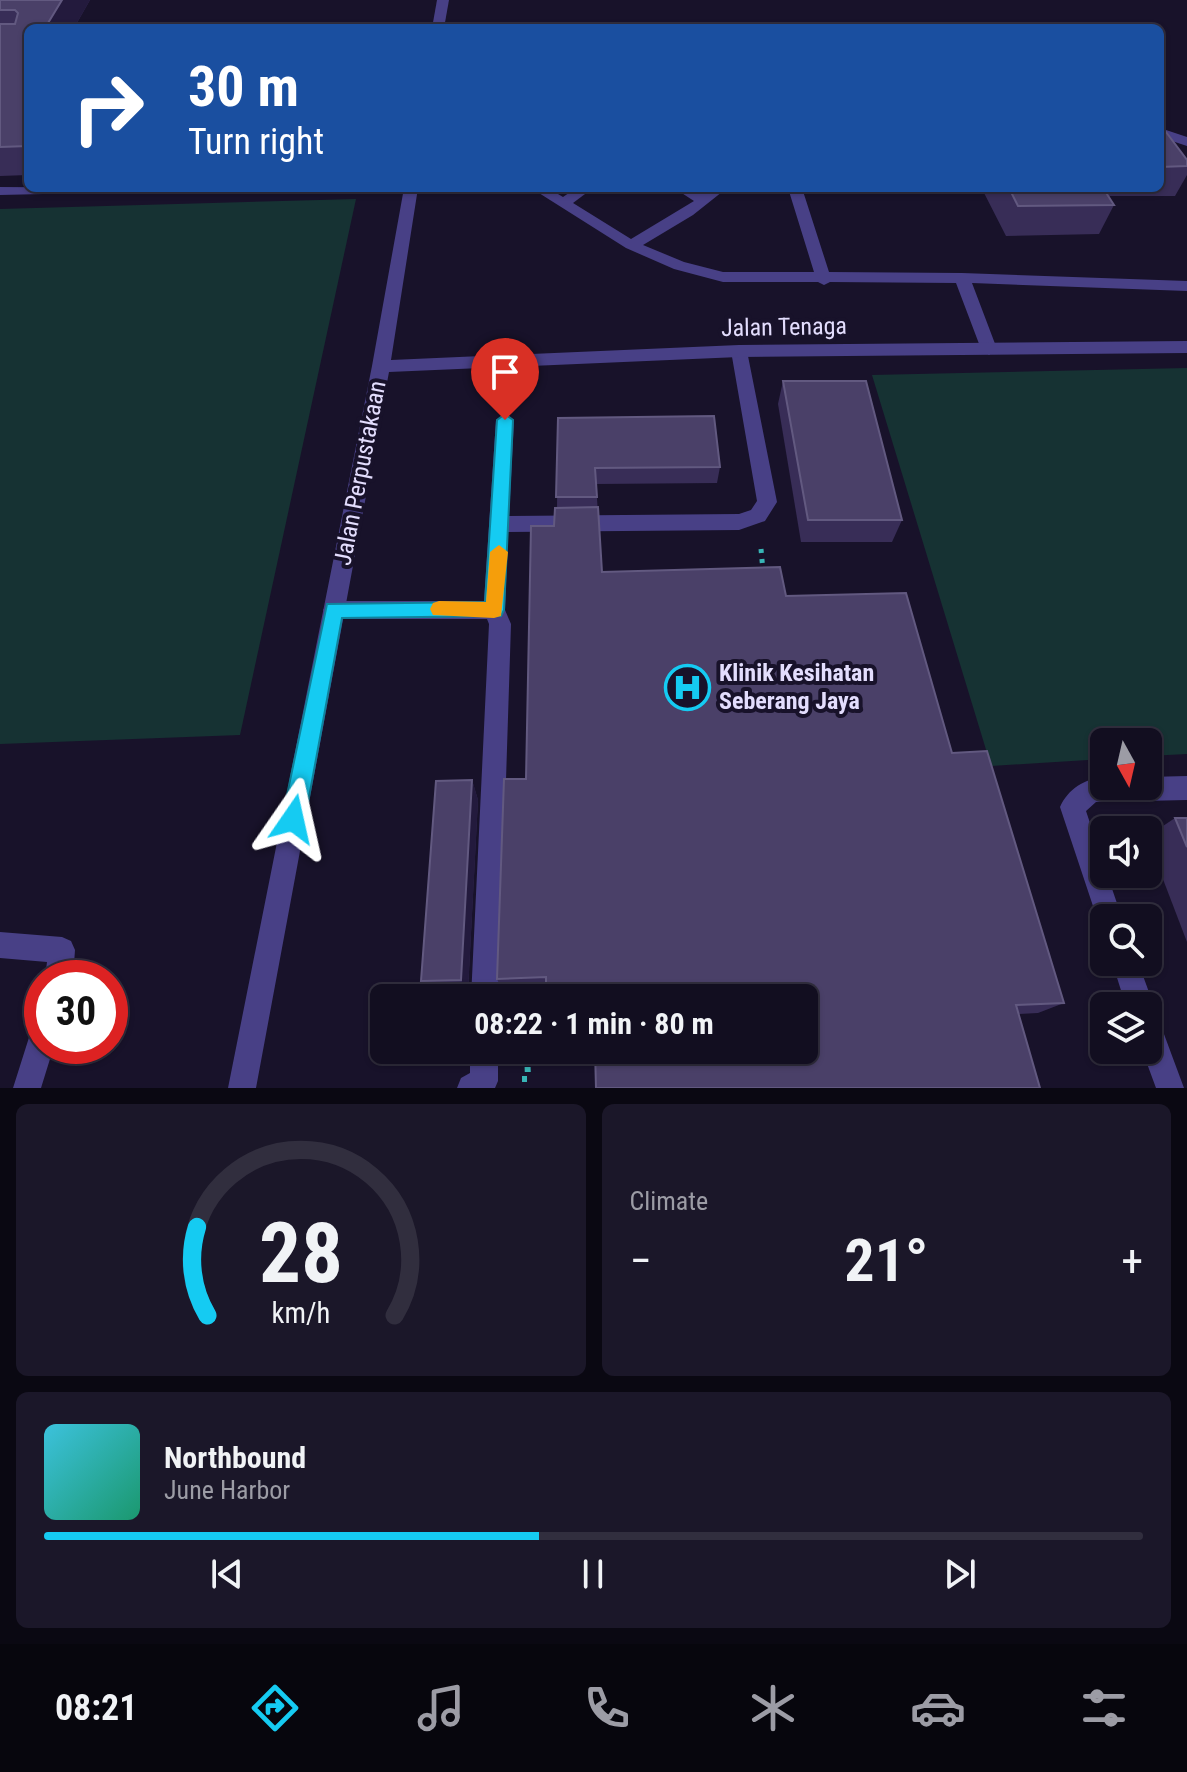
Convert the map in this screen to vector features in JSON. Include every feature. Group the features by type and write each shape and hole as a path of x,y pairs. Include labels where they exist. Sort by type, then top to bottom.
{"street":[{"path":"439,24 443,0"},
{"path":"1164,133 1187,142"},
{"path":"0,191 24,190"},
{"name":"Jalan Perpustakaan","path":"242,1088 381,366 410,192"},
{"path":"545,192 631,245 679,266 723,277 824,280 962,278 1187,286"},
{"path":"563,203 580,192"},
{"path":"689,192 704,200"},
{"path":"631,245 688,212 715,192"},
{"path":"796,192 824,280"},
{"path":"962,278 989,349"},
{"name":"Jalan Tenaga","path":"381,366 739,351 1187,347"},
{"path":"501,524 739,522 758,516 767,502 739,351"},
{"path":"486,984 500,624 494,610 505,420"},
{"path":"334,610 494,610"},
{"path":"1104,904 1072,807 1091,790 1187,788"},
{"path":"0,945 62,950 61,960"},
{"path":"27,1088 34,1064"},
{"path":"471,1088 484,1081 484,1064"},
{"path":"1161,1064 1170,1088"}],"path":[{"path":"758,516 764,580"}],"green space":[{"path":"356,199 240,735 0,744 0,209"},
{"path":"1187,368 1187,754 1162,755 1162,728 1090,728 1090,760 991,766 872,375"}],"building":[{"path":"0,0 62,0 47,24 24,24 24,146 0,147 0,24 15,24 18,13 15,10 0,10"},
{"path":"1164,129 1187,160 1187,166 1164,167"},
{"path":"1011,192 1106,192 1114,205 1018,206"},
{"path":"783,381 866,381 902,520 808,520"},
{"path":"714,416 720,467 595,468 597,497 556,497 558,418"},
{"path":"598,507 602,572 780,567 786,596 906,593 952,753 987,751 1064,1003 1016,1005 1040,1088 596,1088 595,1064 818,1064 818,984 546,984 546,977 497,979 504,779 526,779 531,526 554,526 555,508"},
{"path":"472,780 461,980 421,981 436,781"},
{"path":"1175,818 1187,818 1187,847"}],"slow traffic":[{"path":"439,609 494,610 499,552"}],"place":[{"name":"Klinik Kesihatan Seberang Jaya","path":"688,687"}],"route":[{"path":"293,819 334,610 494,610 505,420"}]}
